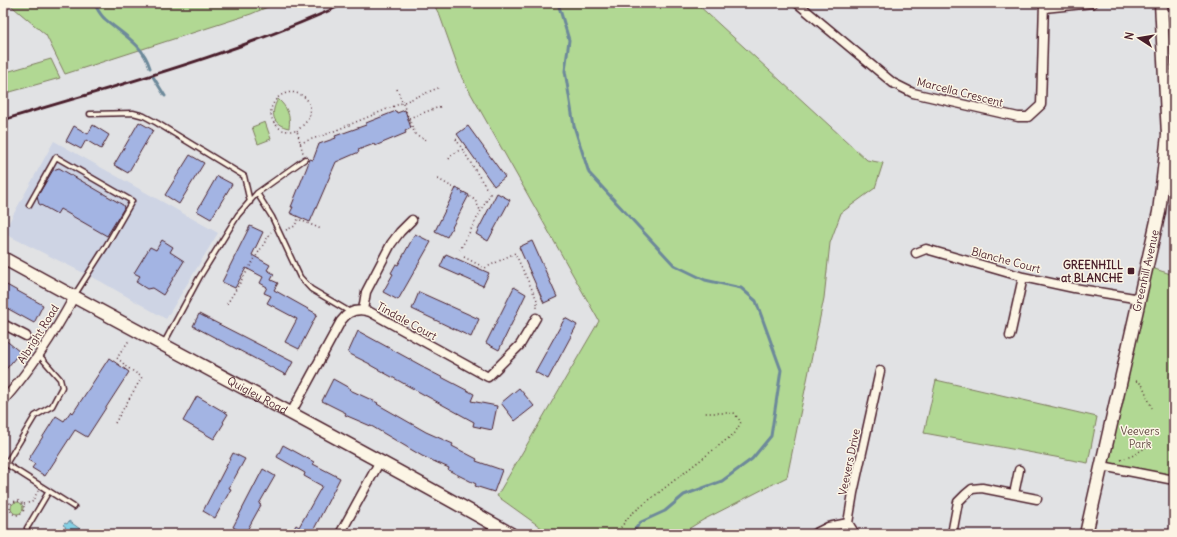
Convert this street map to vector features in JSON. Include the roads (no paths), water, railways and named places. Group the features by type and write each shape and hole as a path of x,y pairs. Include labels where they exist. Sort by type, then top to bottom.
{"street":[{"name":"Marcella Crescent","path":"797,3 893,83 913,93 1018,117 1028,117 1041,105 1044,6"},
{"path":"1044,6 1093,3"},
{"name":"Greenhill Avenue","path":"1086,534 1159,212 1168,135 1161,3"},
{"path":"363,310 366,292 388,251 400,232 412,220"},
{"name":"Blanche Court","path":"916,253 926,249 1024,277 1074,288 1140,299"},
{"name":"Quigley Road","path":"3,258 380,461 511,534"},
{"path":"1010,336 1024,277"},
{"name":"Albright Road","path":"3,401 23,378 39,355 74,296"},
{"name":"Tindale Court","path":"350,312 356,310 370,312 488,378 520,345 536,318"},
{"path":"291,413 341,321 350,312"},
{"path":"3,324 26,336"},
{"name":"Veevers Drive","path":"848,523 853,493 880,371"},
{"path":"340,534 380,461"},
{"path":"1102,466 1174,480"},
{"path":"1014,494 1019,470"},
{"path":"952,534 958,502 972,489 982,488 1037,499"},
{"path":"814,534 828,527 848,523 855,534"}],"lane":[{"path":"90,114 133,113 144,116 157,123 244,176 250,202"},
{"path":"29,205 56,157 132,201 106,246 74,296"},
{"path":"163,345 199,278 238,215 257,193 305,159"},
{"path":"257,193 272,217 300,277 311,289 350,312"},
{"path":"39,355 60,379 62,388 52,406 35,416 4,463 74,507"},
{"path":"27,528 50,491"}],"water":[{"path":"69,521 87,534 71,534 64,529 66,527 63,525 65,523 67,524"}],"waterway":[{"path":"94,3 103,17 137,46 147,60 150,68"},
{"path":"558,3 569,40 565,71 574,126 589,173 674,265 705,280 741,288 756,301 781,370 771,436 752,459 722,481 684,495 665,511 641,522 631,534"},
{"path":"152,75 165,96"}],"railway":[{"path":"3,120 176,68 262,38 346,3"}],"place":[{"name":"GREENHILL at BLANCHE","path":"1131,271"}],"park label":[{"name":"Veevers Park","path":"1140,437"}]}
